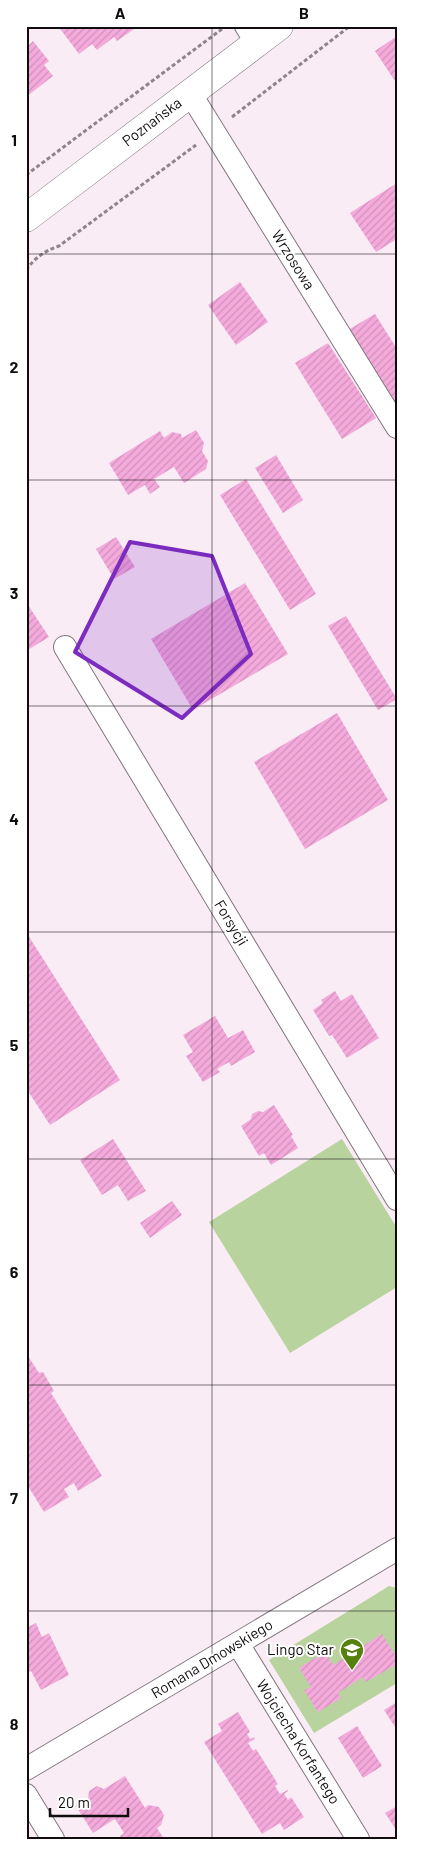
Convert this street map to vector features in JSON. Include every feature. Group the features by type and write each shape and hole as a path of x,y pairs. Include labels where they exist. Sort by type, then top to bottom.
{"main road":[{"name":"Poznańska","path":"26,218 190,93 252,34 279,26"}],"street":[{"name":"Wrzosowa","path":"190,93 397,427"},
{"name":"Forsycji","path":"65,647 397,1199"},
{"name":"Romana Dmowskiego","path":"26,1769 397,1549"},
{"name":"Wojciecha Korfantego","path":"238,1644 358,1839"},
{"path":"26,1796 53,1839"}],"path":[{"path":"26,175 225,26"},
{"path":"26,270 32,261 46,250 58,246 214,132 350,26"}],"highlighted area":[{"path":"130,542 212,556 251,654 182,718 75,652"}],"green space":[{"path":"342,1139 397,1228 397,1287 290,1353 209,1222"},
{"path":"389,1586 397,1588 397,1683 314,1733 269,1660"}],"building":[{"path":"58,26 132,26 134,29 117,41 114,37 97,50 92,44 79,54"},
{"path":"397,36 397,84 375,51"},
{"path":"33,41 49,61 44,65 53,76 26,97 26,48"},
{"path":"397,183 397,239 376,252 350,213"},
{"path":"240,282 268,322 236,345 208,305"},
{"path":"375,314 397,349 397,408 348,330"},
{"path":"328,343 376,418 342,439 295,363"},
{"path":"196,430 204,443 202,451 208,461 206,469 184,483 174,467 154,479 160,487 150,494 145,485 128,495 109,463 160,431 164,438 172,432 181,434 182,438"},
{"path":"276,455 303,500 283,513 255,468"},
{"path":"246,479 316,594 290,610 220,495"},
{"path":"116,537 135,567 114,579 96,549"},
{"path":"245,583 288,654 193,710 151,639"},
{"path":"26,602 49,637 26,651"},
{"path":"346,616 397,699 378,710 328,626"},
{"path":"337,713 388,800 305,849 254,762"},
{"path":"26,932 120,1080 50,1125 26,1088 26,1026 28,1025 26,1021"},
{"path":"335,991 341,1001 352,994 379,1038 347,1058 332,1035 329,1036 313,1010 323,1003 321,1000"},
{"path":"215,1016 228,1038 243,1030 255,1052 231,1066 229,1062 217,1069 220,1072 203,1082 186,1056 193,1052 183,1035"},
{"path":"274,1105 293,1135 291,1136 298,1148 271,1165 264,1153 259,1156 241,1126 251,1119 252,1114 258,1111 263,1112"},
{"path":"113,1139 146,1191 128,1201 118,1185 102,1195 80,1160"},
{"path":"172,1201 182,1215 150,1238 140,1223"},
{"path":"26,1353 39,1373 43,1372 54,1391 51,1393 102,1476 78,1491 74,1483 64,1489 69,1497 44,1512 26,1483"},
{"path":"36,1623 42,1637 49,1633 69,1675 41,1690 31,1671 26,1673 26,1628"},
{"path":"382,1634 397,1658 397,1664 366,1682 363,1677 338,1693 341,1698 318,1712 304,1690 311,1687 299,1668 325,1652 333,1665"},
{"path":"397,1702 397,1730 384,1710"},
{"path":"238,1712 250,1732 247,1734 250,1739 254,1737 255,1739 248,1743 253,1751 256,1749 278,1784 275,1786 280,1794 288,1790 284,1794 288,1800 291,1797 304,1817 284,1830 280,1823 262,1834 204,1742 222,1731 218,1724"},
{"path":"357,1726 382,1766 363,1778 338,1738"},
{"path":"125,1776 145,1808 148,1805 159,1807 164,1815 161,1825 157,1828 164,1839 122,1839 120,1836 124,1833 115,1819 93,1833 76,1806 88,1799 89,1791 97,1786 104,1789"},
{"path":"397,1806 397,1831 385,1813"}],"place":[{"name":"Lingo Star","path":"352,1671"}]}
